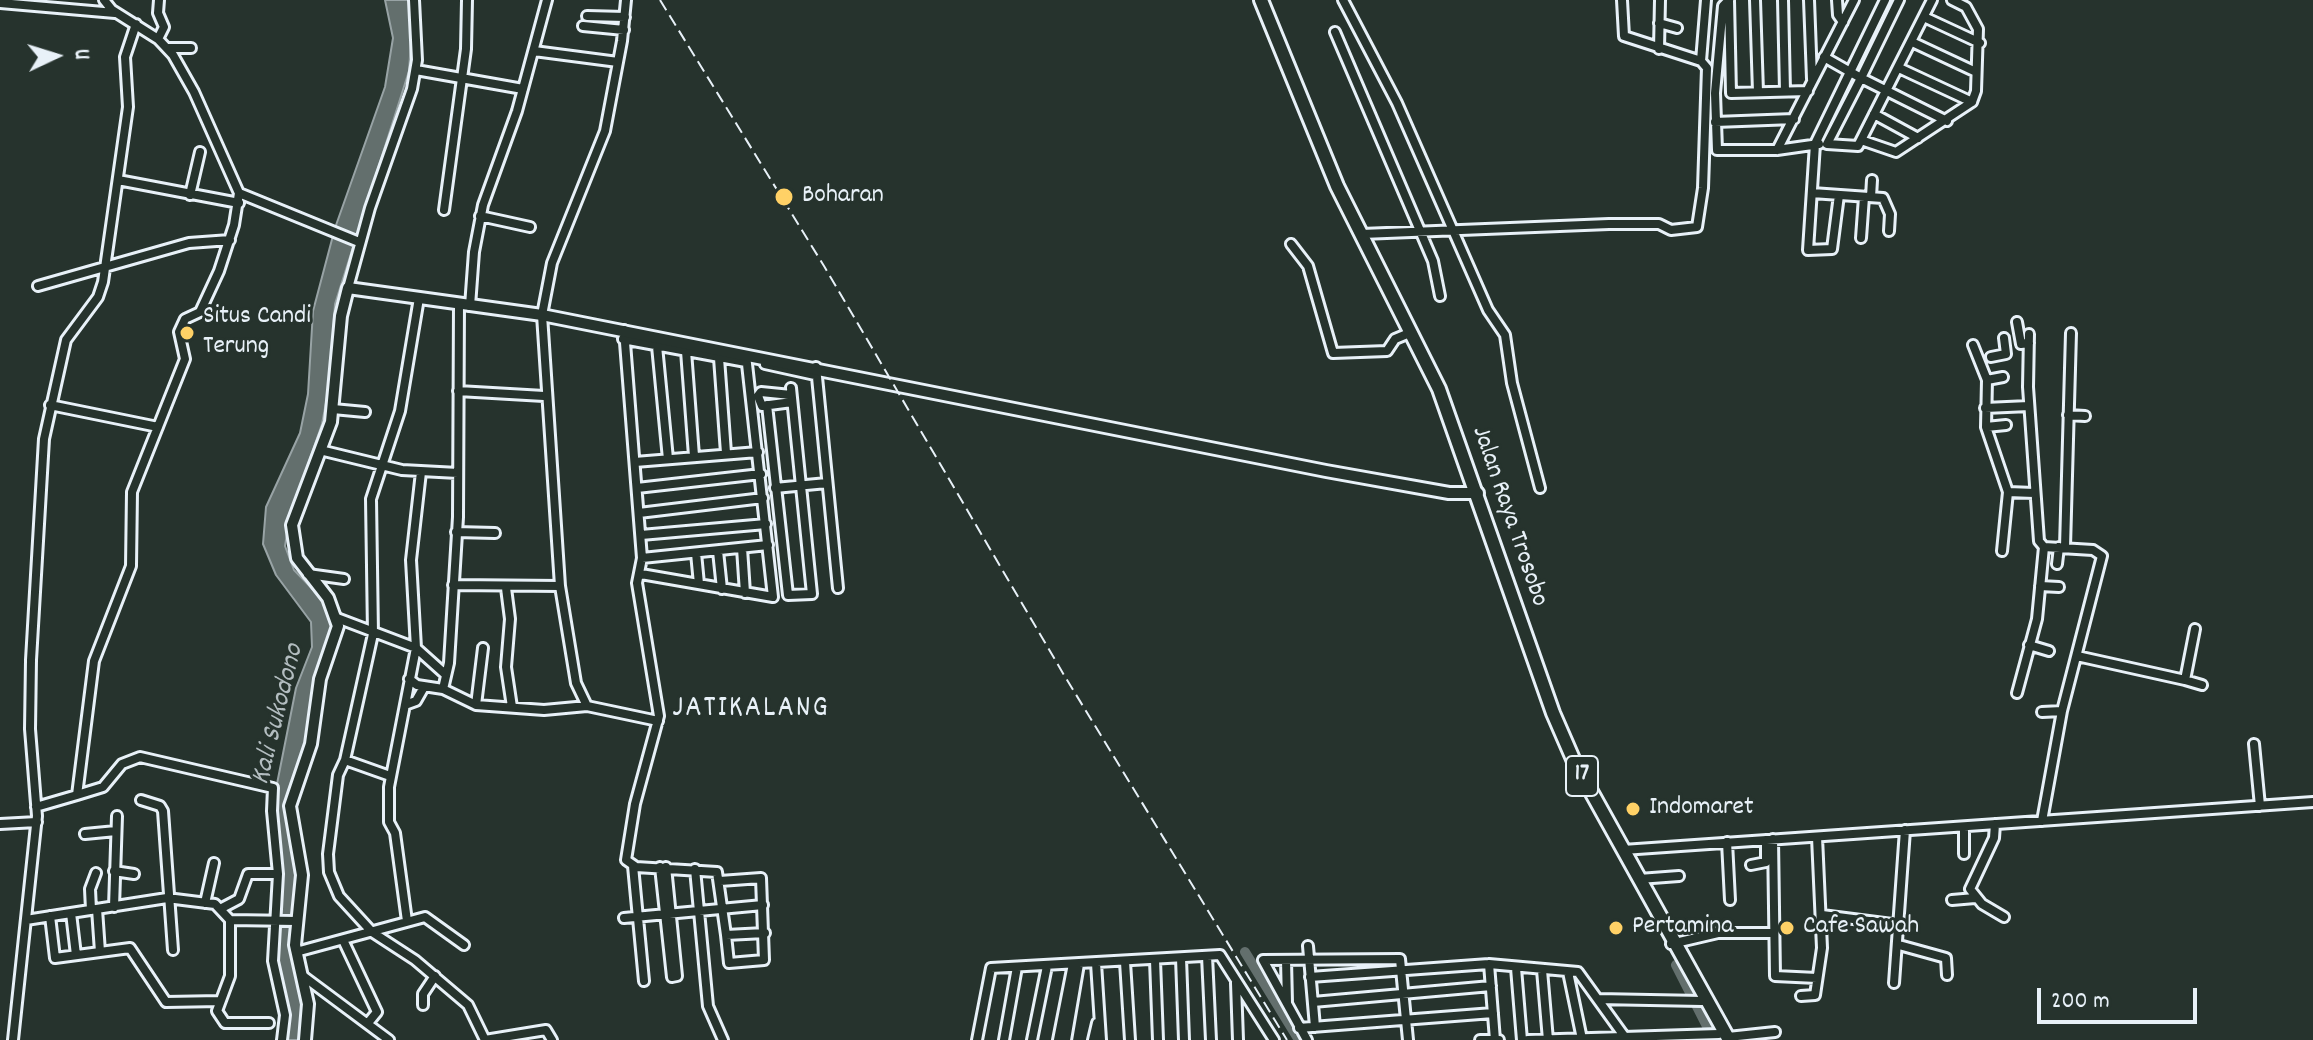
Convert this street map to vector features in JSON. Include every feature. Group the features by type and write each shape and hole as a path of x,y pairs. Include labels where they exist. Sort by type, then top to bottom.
{"highway":[{"name":"Jalan Raya Trosobo","path":"1254,0 1403,335 1434,390 1468,494 1566,759 1674,944 1697,1002 1720,1037"},
{"name":"Jalan Raya Trosobo","path":"1261,0 1337,186 1439,389 1468,494 1573,759 1674,944 1720,1037"}],"main road":[{"path":"305,1040 308,1004 296,952 296,921 302,875 290,806 311,744 318,689 337,634 337,618 328,598 307,574 295,552 292,525 333,409 341,316 348,288 542,315 623,335 1278,462 1468,494"}],"street":[{"path":"158,39 164,27 158,13 159,0"},
{"path":"348,288 357,241 416,70 418,32 414,0"},
{"path":"444,210 462,78 467,0"},
{"path":"443,689 456,532 458,391 464,305 480,216 523,89 547,0"},
{"path":"587,706 576,683 560,586 544,396 542,315 552,263 603,139 624,30 626,0"},
{"path":"1343,0 1397,103 1488,310 1505,335 1512,383 1540,488"},
{"path":"1359,232 1455,232 1609,224 1661,224 1671,230 1697,227 1703,188 1707,68 1701,61 1622,34 1622,0"},
{"path":"1659,49 1660,0"},
{"path":"1701,61 1706,0"},
{"path":"1731,93 1729,0 1723,6 1715,93 1718,150 1777,150 1821,144 1856,147 1932,0"},
{"path":"1755,0 1758,92"},
{"path":"1783,0 1785,91"},
{"path":"1809,0 1810,86"},
{"path":"1837,0 1838,15 1843,22"},
{"path":"1777,150 1854,0"},
{"path":"1839,195 1832,249 1809,250 1821,144 1850,72 1885,0"},
{"path":"1821,144 1861,78 1899,0"},
{"path":"1861,140 1893,152 1947,121 1972,102 1980,43 1977,25 1969,11 1952,0"},
{"path":"5,2 101,14 116,13"},
{"path":"77,795 89,682 107,626 130,571 132,492 185,359 178,337 180,327 204,306 230,240 239,203 239,193 194,92 167,48 105,2 101,14"},
{"path":"587,16 625,17"},
{"path":"1924,17 1980,43"},
{"path":"1659,23 1677,28"},
{"path":"13,1040 37,814 30,729 31,660 43,444 66,340 98,297 106,265 128,99 124,62 136,24"},
{"path":"583,26 624,30"},
{"path":"1335,32 1436,270 1440,296"},
{"path":"1912,42 1976,72"},
{"path":"167,48 191,48"},
{"path":"534,51 618,62"},
{"path":"1824,57 1947,121"},
{"path":"1899,68 1972,102"},
{"path":"416,70 523,89"},
{"path":"1715,93 1785,91 1810,86"},
{"path":"1874,114 1918,138"},
{"path":"1715,122 1794,119"},
{"path":"190,195 200,152"},
{"path":"118,180 239,203"},
{"path":"1861,238 1872,180"},
{"path":"239,193 357,241"},
{"path":"1815,193 1883,198 1887,204 1889,231"},
{"path":"480,216 530,227"},
{"path":"38,286 198,241 230,240"},
{"path":"1291,244 1308,266 1333,353 1387,351 1403,335"},
{"path":"419,298 402,405 371,499 373,634 345,760 335,790 329,872 339,896 372,932 435,976 468,1005 485,1040 546,1030 552,1040"},
{"path":"2017,322 2026,340 2034,493 2039,541 2044,547 2037,619 2017,693"},
{"path":"2057,564 2062,547 2071,333"},
{"path":"641,574 773,597 748,358 719,358 657,346 623,335 641,535 638,598 658,721 625,855 627,863 633,866 717,872 730,967 764,960 761,878 720,881"},
{"path":"1991,357 2006,354 2004,338"},
{"path":"2006,350 2021,347 2026,340"},
{"path":"1973,345 1987,380 1986,427 2008,492 2002,551"},
{"path":"657,346 668,459"},
{"path":"686,351 694,456"},
{"path":"719,358 726,453"},
{"path":"815,371 838,588"},
{"path":"1987,380 2003,377"},
{"path":"458,391 544,396"},
{"path":"761,392 791,395 767,405 759,402 761,392"},
{"path":"767,405 788,595 812,594 791,395"},
{"path":"50,405 158,427"},
{"path":"1985,408 2029,406"},
{"path":"333,409 365,412"},
{"path":"2068,415 2085,416"},
{"path":"1986,427 2006,425"},
{"path":"320,450 381,466 458,473"},
{"path":"635,462 758,452"},
{"path":"407,921 395,833 389,820 390,776 416,648 411,560 421,472"},
{"path":"637,488 761,474"},
{"path":"775,488 827,483"},
{"path":"2008,492 2034,493"},
{"path":"639,513 763,498"},
{"path":"641,535 766,524"},
{"path":"456,532 495,533"},
{"path":"642,558 768,545"},
{"path":"2042,821 2062,711 2102,556 2093,550 2044,547"},
{"path":"742,548 745,593"},
{"path":"718,551 722,589"},
{"path":"696,553 699,584"},
{"path":"307,574 344,579"},
{"path":"453,585 506,588 560,586"},
{"path":"2040,586 2059,587"},
{"path":"506,588 510,619 506,667 512,707"},
{"path":"337,618 416,648 445,674"},
{"path":"2185,680 2195,629"},
{"path":"2029,645 2049,651"},
{"path":"476,705 483,648"},
{"path":"2077,656 2202,685"},
{"path":"409,679 424,687 443,689 476,705 561,710 587,706 658,721"},
{"path":"405,705 416,701 424,687"},
{"path":"2042,712 2062,711"},
{"path":"2254,744 2260,806"},
{"path":"0,824 37,814 77,795 103,787 125,762 140,757 270,786 274,791 272,811 278,874 273,961 285,1015 282,1040"},
{"path":"345,760 390,776"},
{"path":"141,800 160,806 163,811 173,950"},
{"path":"1623,850 2313,802"},
{"path":"114,907 117,816"},
{"path":"1975,898 1971,883 1994,838 1997,824"},
{"path":"1964,827 1964,854"},
{"path":"1894,983 1905,830"},
{"path":"85,834 116,831"},
{"path":"1801,996 1815,995 1823,939 1817,837"},
{"path":"1751,865 1766,862 1769,839"},
{"path":"1769,839 1775,976 1817,978"},
{"path":"1727,842 1730,900"},
{"path":"205,903 214,863"},
{"path":"633,866 644,981"},
{"path":"663,867 669,913 677,976 672,977 669,913"},
{"path":"695,869 708,1006 723,1040"},
{"path":"114,871 134,874"},
{"path":"96,873 90,889 100,952"},
{"path":"220,909 239,899 248,874 278,874"},
{"path":"1639,879 1679,876"},
{"path":"26,920 167,898 215,904 230,920 230,976 217,1011 225,1023 269,1023"},
{"path":"1952,900 1975,898 2004,917"},
{"path":"624,918 763,905"},
{"path":"71,913 76,955"},
{"path":"1822,915 1900,925"},
{"path":"50,916 55,958 133,949 166,1002 220,1001"},
{"path":"296,952 407,921 431,919 464,945"},
{"path":"230,920 296,921"},
{"path":"726,935 765,933"},
{"path":"1674,944 1718,933 1773,933"},
{"path":"343,940 377,1012 368,1023"},
{"path":"1899,945 1946,958 1947,975"},
{"path":"1308,946 1315,1027"},
{"path":"977,1040 990,968 1221,955 1274,1040"},
{"path":"1207,956 1211,1040"},
{"path":"1181,958 1184,1040"},
{"path":"1360,958 1361,974"},
{"path":"1307,1040 1261,962 1397,958 1403,970 1408,1040"},
{"path":"1155,960 1158,1040"},
{"path":"1286,960 1287,1006"},
{"path":"1125,962 1130,1040"},
{"path":"1096,963 1101,1040"},
{"path":"1058,1040 1076,964"},
{"path":"1066,1040 1076,964"},
{"path":"1310,977 1489,964 1580,974 1626,1040"},
{"path":"1480,1040 1497,1040 1489,964"},
{"path":"1032,1040 1047,966"},
{"path":"1004,1040 1017,967"},
{"path":"1516,968 1522,1040"},
{"path":"1542,970 1548,1040"},
{"path":"1568,972 1581,1038"},
{"path":"303,976 389,1040"},
{"path":"423,1005 423,994 435,976"},
{"path":"1236,982 1238,1040"},
{"path":"1313,1002 1491,986"},
{"path":"1598,999 1697,1002"},
{"path":"1093,1040 1100,1011"},
{"path":"1299,1028 1493,1013"},
{"path":"1267,1029 1267,1040"},
{"path":"1528,1040 1720,1037 1775,1032"}],"shaded area":[{"path":"385,0 410,0 413,11 409,71 335,304 329,387 322,424 290,516 285,546 294,570 325,602 333,629 306,746 290,796 288,822 296,882 304,1020 303,1040 284,1040 275,963 273,804 296,688 312,647 311,622 276,575 263,544 266,507 300,433 308,394 313,311 335,228 385,87 393,38"}],"waterway":[{"path":"1245,952 1299,1040"},
{"path":"1676,965 1714,1040"}],"railway":[{"path":"660,0 824,266 1064,675 1287,1040"}],"place":[{"name":"Boharan","path":"784,197"},
{"name":"Situs Candi Terung","path":"187,333"},
{"name":"Indomaret","path":"1633,809"},
{"name":"Pertamina","path":"1616,928"},
{"name":"Cafe Sawah","path":"1787,928"}],"district":[{"name":"JATIKALANG","path":"751,711"}],"water label":[{"name":"Kali Sukodono","path":"280,715"}]}
